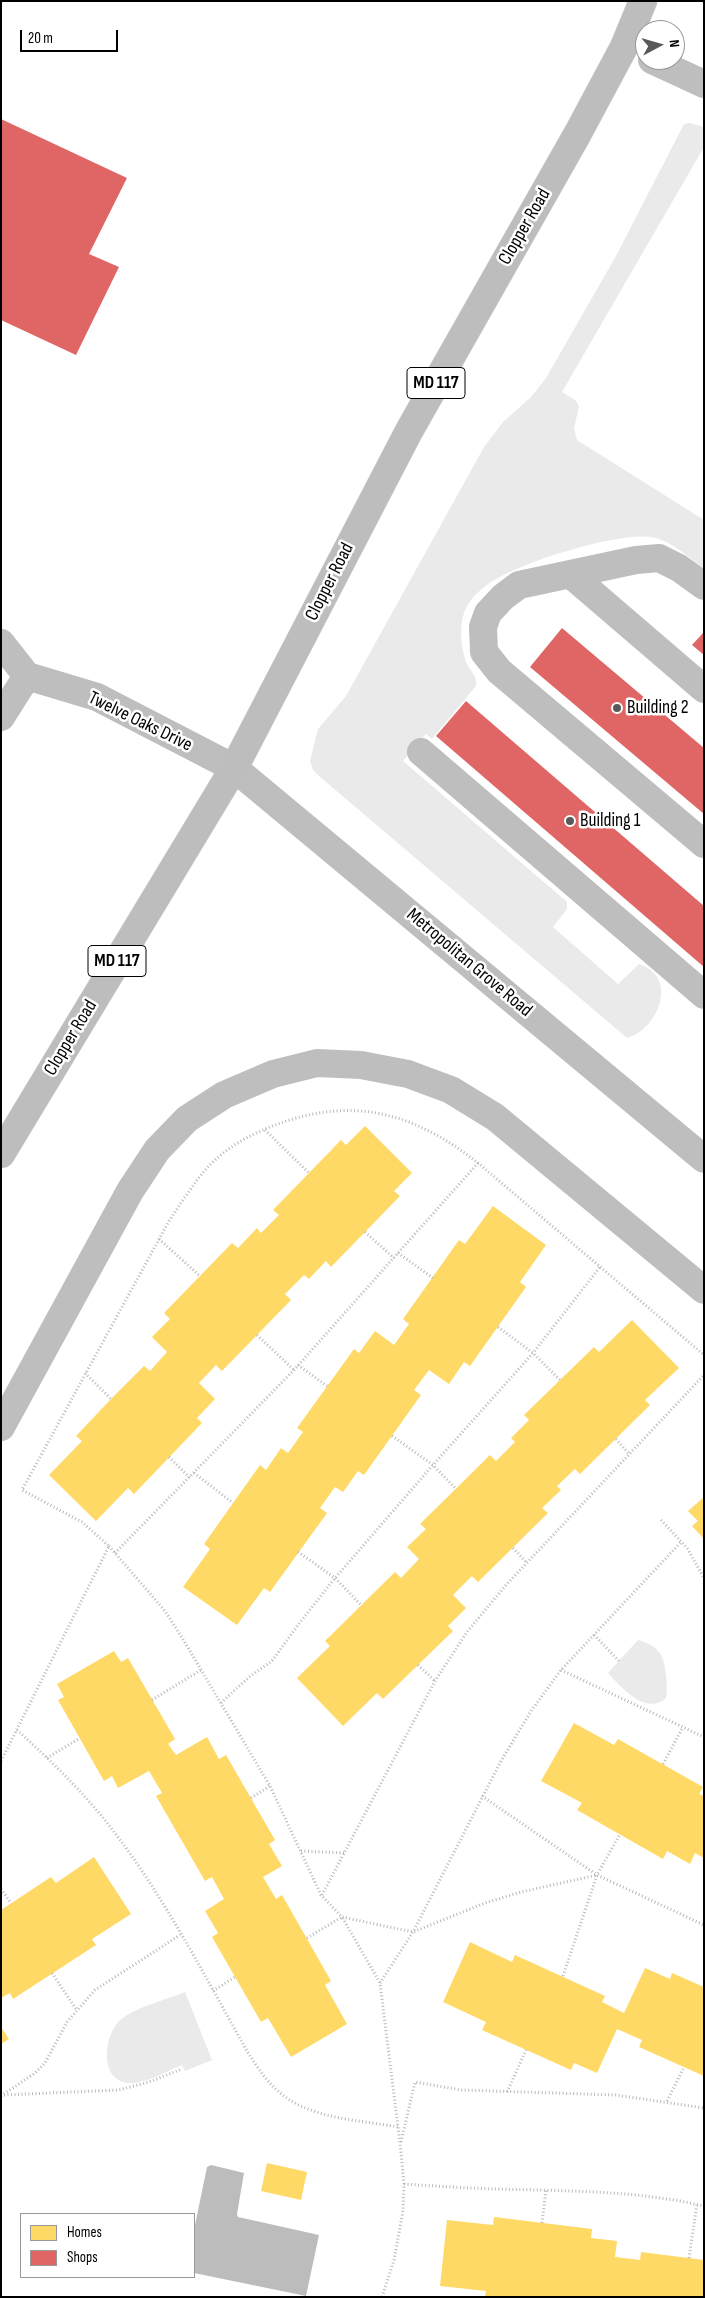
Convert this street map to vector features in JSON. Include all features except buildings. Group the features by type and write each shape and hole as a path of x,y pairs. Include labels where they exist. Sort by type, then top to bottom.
{"main road":[{"name":"Clopper Road","path":"1,1154 234,768 409,431 573,142 634,52 643,1"}],"street":[{"path":"674,70 704,84"},
{"path":"704,586 679,568 659,558 636,560 519,585 503,597 488,613 482,627 484,652 499,671 704,844"},
{"path":"570,574 704,689"},
{"path":"1,643 27,676 1,717"},
{"name":"Twelve Oaks Drive","path":"27,676 97,697 234,768"},
{"path":"421,752 704,995"},
{"name":"Metropolitan Grove Road","path":"234,768 704,1159"},
{"path":"1,1427 130,1191 157,1150 187,1119 224,1095 273,1074 316,1063 361,1065 408,1074 451,1090 495,1117 704,1290"}],"path":[{"path":"382,2297 394,2260 399,2235 404,2184 380,1984 342,1917 321,1896 270,1786 165,1611 109,1546 82,1522 22,1490 159,1239 192,1185 210,1164 231,1147 265,1130 306,1116 332,1111 354,1110 379,1113 428,1129 454,1144 704,1355"},
{"path":"265,1130 309,1173"},
{"path":"115,1553 294,1370 478,1163"},
{"path":"365,1232 394,1258"},
{"path":"159,1239 200,1276"},
{"path":"398,1253 433,1278"},
{"path":"220,1703 272,1661 335,1578 533,1354 600,1267"},
{"path":"498,1327 533,1354 560,1380"},
{"path":"257,1335 294,1370"},
{"path":"298,1365 327,1386"},
{"path":"85,1373 111,1399"},
{"path":"321,1896 435,1681 467,1632 527,1563 704,1375"},
{"path":"392,1436 433,1465 456,1489"},
{"path":"616,1439 629,1454"},
{"path":"169,1457 190,1478"},
{"path":"194,1473 233,1504"},
{"path":"661,1520 682,1541 704,1578"},
{"path":"380,1984 413,1932 482,1796 531,1711 561,1670 682,1541"},
{"path":"1,1761 109,1546"},
{"path":"513,1548 527,1563"},
{"path":"298,1552 335,1578 361,1605"},
{"path":"594,1635 619,1661"},
{"path":"418,1665 435,1681"},
{"path":"152,1700 201,1670"},
{"path":"561,1670 704,1737"},
{"path":"663,1764 683,1727"},
{"path":"17,1730 47,1758 104,1819 132,1856 255,2064 278,2092 292,2101 316,2111 398,2128"},
{"path":"47,1758 80,1738"},
{"path":"251,1798 270,1786"},
{"path":"482,1796 597,1875 704,1924"},
{"path":"562,1976 597,1875 620,1834"},
{"path":"301,1851 344,1853"},
{"path":"307,1938 342,1917 413,1932 485,1903 521,1892 597,1875"},
{"path":"1,1889 10,1903"},
{"path":"3,2096 35,2073 45,2063 76,2009 109,1978 180,1935"},
{"path":"52,1973 76,2009"},
{"path":"213,1991 235,1977"},
{"path":"507,2092 526,2050"},
{"path":"667,2101 684,2067"},
{"path":"3,2096 119,2090 149,2082 182,2069"},
{"path":"400,2143 415,2082 461,2090 591,2093 667,2101 704,2108"},
{"path":"404,2184 497,2189 546,2189 634,2195 704,2206"},
{"path":"542,2223 546,2189"},
{"path":"689,2258 697,2204"}],"shaded area":[{"path":"690,123 704,127 704,147 562,392 575,400 579,406 574,429 577,440 704,520 704,568 665,542 651,537 635,537 589,545 563,552 514,570 495,580 474,597 467,606 462,619 461,638 463,650 466,662 476,679 476,686 432,739 426,734 403,761 567,902 567,909 553,927 618,984 639,964 651,971 659,980 660,1002 655,1014 638,1033 627,1038 319,776 313,770 310,761 318,729 346,696 484,447 503,422 531,397 546,378 616,256 684,124"},
{"path":"638,1640 654,1647 663,1659 667,1694 666,1698 658,1703 650,1704 635,1698 608,1673"},
{"path":"185,1992 212,2060 185,2071 182,2065 144,2081 131,2083 120,2081 113,2075 108,2066 107,2055 111,2033 117,2024 124,2017 138,2010"},
{"path":"211,2165 244,2173 238,2217 319,2235 306,2296 195,2273 195,2225 207,2167"}],"place":[{"name":"Building 2","path":"617,708"},
{"name":"Building 1","path":"570,821"}]}
